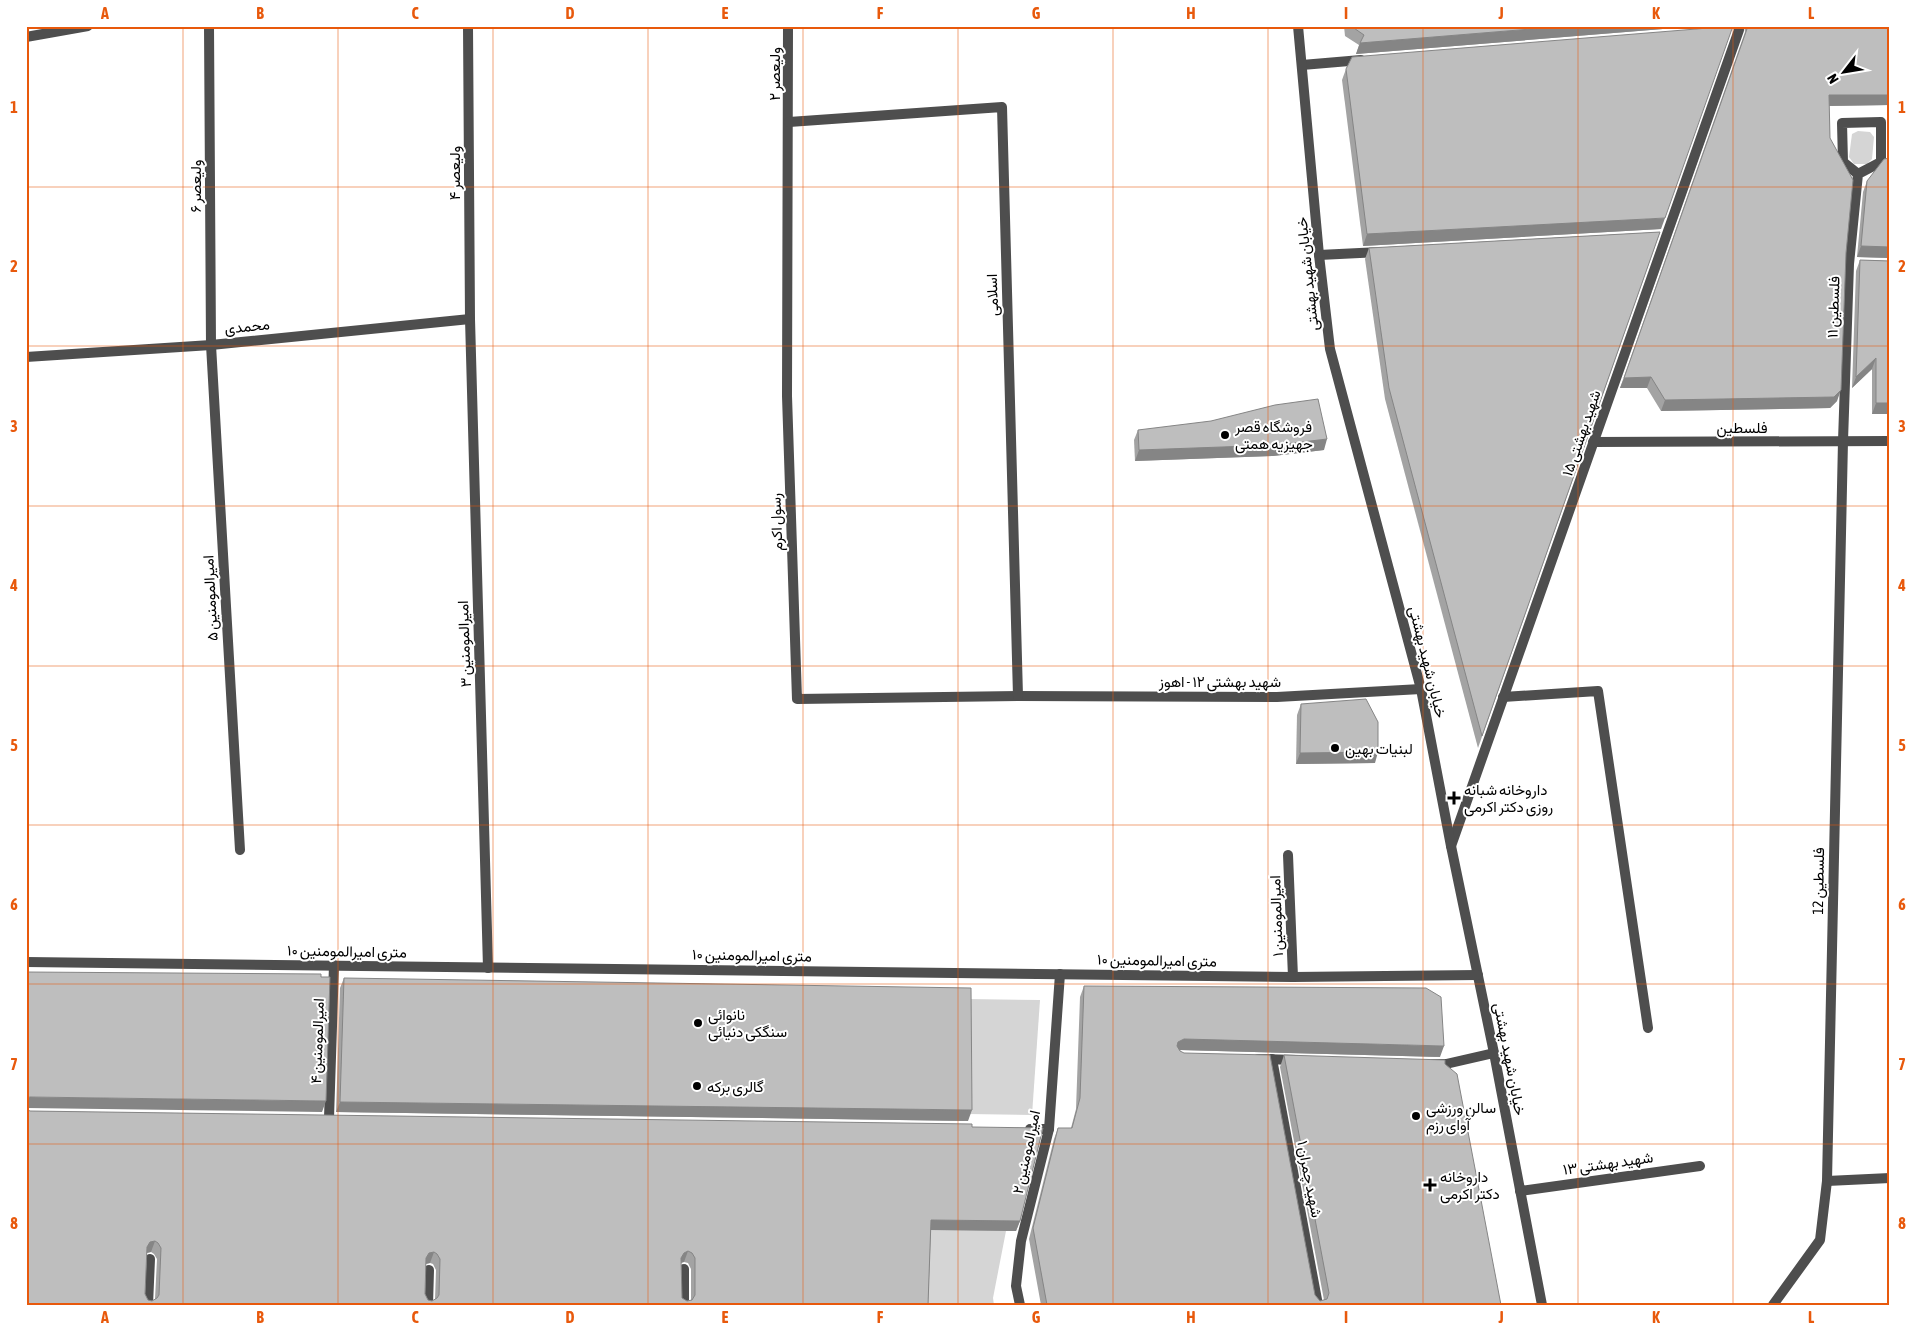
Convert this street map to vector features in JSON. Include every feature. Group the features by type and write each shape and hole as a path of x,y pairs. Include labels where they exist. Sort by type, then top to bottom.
{"street":[{"path":"26,37 88,26"},
{"name":"ولیعصر ۶","path":"209,26 211,345"},
{"name":"ولیعصر ۴","path":"468,26 470,319"},
{"name":"ولیعصر ۲","path":"788,26 789,122"},
{"name":"خیابان شهید بهشتی","path":"1298,26 1319,255 1330,350 1421,689 1542,1305"},
{"name":"شهید بهشتی ۱۵","path":"1451,846 1593,442 1661,236 1735,29"},
{"path":"1302,65 1372,60"},
{"name":"اسلامی","path":"789,122 1002,107 1018,696"},
{"name":"رسول اکرم","path":"789,122 787,396 797,699 1018,696"},
{"path":"1881,122 1881,162 1858,174 1843,162 1842,123 1881,122"},
{"name":"فلسطین ۱۱","path":"1842,441 1858,174"},
{"path":"1319,255 1388,251"},
{"name":"محمدی","path":"26,357 211,345 470,319"},
{"name":"امیرالمومنین ۳","path":"470,319 488,968"},
{"name":"امیرالمومنین ۵","path":"211,345 240,850"},
{"name":"فلسطین 12","path":"1773,1305 1820,1240 1827,1181 1842,441"},
{"name":"فلسطین","path":"1593,442 1890,441"},
{"name":"شهید بهشتی ۱۲ - اهوز","path":"1018,696 1277,697 1421,689"},
{"path":"1503,697 1598,691 1648,1028"},
{"name":"امیرالمومنین ۱","path":"1288,855 1293,976"},
{"name":"۱۰ متری امیرالمومنین","path":"26,962 1293,976 1478,974"},
{"name":"امیرالمومنین ۴","path":"330,1118 334,965"},
{"name":"امیرالمومنین ۲","path":"1020,1305 1016,1286 1020,1242 1049,1129 1060,974"},
{"path":"1426,1064 1446,1064 1494,1053"},
{"path":"1244,1059 1310,1060"},
{"name":"شهید چمران ۱","path":"1272,1059 1318,1305"},
{"path":"1019,1129 1049,1129"},
{"name":"شهید بهشتی ۱۳","path":"1520,1191 1700,1166"},
{"path":"1827,1181 1890,1178"},
{"path":"148,1305 150,1259"},
{"path":"684,1269 684,1305"},
{"path":"428,1270 428,1305"}],"shaded area":[{"path":"1858,131 1870,132 1874,137 1872,159 1867,164 1854,164 1849,157 1852,134"},
{"path":"967,999 1040,1000 1032,1115 968,1114"},
{"path":"927,1230 1006,1231 993,1298 994,1305 925,1305"}],"building":[{"path":"1351,26 1568,26 1360,43 1364,35"},
{"path":"1733,26 1665,218 1367,234 1346,69 1352,57"},
{"path":"1748,26 1890,26 1890,95 1829,95 1830,138 1853,180 1846,253 1841,390 1834,397 1665,400 1651,377 1624,378"},
{"path":"1890,158 1890,247 1861,246 1867,181 1884,159"},
{"path":"1660,232 1482,736 1389,388 1369,248"},
{"path":"1860,260 1890,261 1890,403 1876,403 1876,358 1856,377"},
{"path":"1318,399 1327,439 1277,445 1139,450 1138,430 1211,421 1275,405"},
{"name":"لبنیات بهین","path":"1366,699 1378,722 1378,752 1300,753 1301,704"},
{"path":"26,972 321,974 321,977 330,977 326,1101 26,1098"},
{"path":"344,978 971,988 972,1110 340,1102"},
{"path":"1084,986 1426,988 1441,997 1444,1046 1184,1039 1178,1042 1177,1046 1184,1053 1270,1055 1315,1295 1320,1301 1327,1299 1329,1293 1284,1055 1445,1060 1445,1064 1457,1074 1501,1305 1047,1305 1033,1228 1058,1128 1072,1128 1080,1098"},
{"path":"26,1109 30,1111 972,1124 972,1127 1043,1128 1020,1221 931,1220 928,1305 26,1305","holes":["155,1241 161,1248 159,1295 152,1301 148,1300 145,1294 147,1247 150,1242","688,1251 695,1258 695,1295 692,1300 687,1301 682,1298 681,1258","434,1252 440,1259 439,1295 432,1301 428,1300 425,1294 426,1258 429,1253"]}],"place":[{"name":"فروشگاه قصر جهیزیه همتی","path":"1225,435"},
{"name":"لبنیات بهین","path":"1335,748"},
{"name":"داروخانه شبانه روزی دکتر اکرمی","path":"1454,798"},
{"name":"نانوائی سنگکی دنیائی","path":"698,1023"},
{"name":"گالری برکه","path":"697,1086"},
{"name":"سالن ورزشی آوای رزم","path":"1416,1116"},
{"name":"داروخانه دکتر اکرمی","path":"1430,1185"}]}
